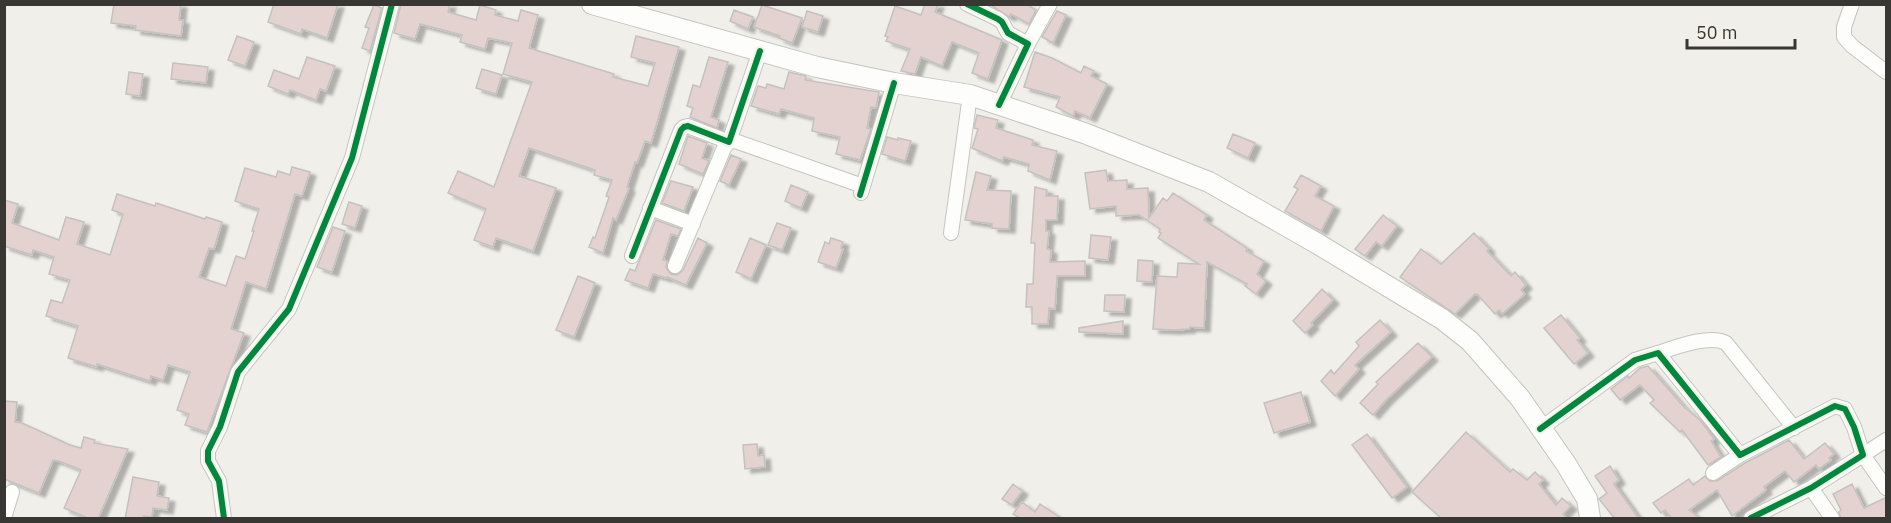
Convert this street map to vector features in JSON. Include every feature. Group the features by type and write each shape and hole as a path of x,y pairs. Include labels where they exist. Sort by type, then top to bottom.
{"main road":[{"path":"592,4 817,67 894,83 970,95 1084,133 1209,182 1318,244 1442,319 1470,341 1520,398 1566,464 1587,499 1590,519"}],"street":[{"path":"224,519 219,481 207,461 208,451 238,372 289,309 352,158 392,4"},
{"path":"967,4 998,19 1008,33 1028,44"},
{"path":"999,105 1050,4"},
{"path":"1852,4 1844,27 1844,37 1852,46 1887,72"},
{"path":"675,266 724,148 729,142 760,51"},
{"path":"632,256 684,127 688,126 729,142 735,141 861,190 894,83"},
{"path":"951,233 970,95"},
{"path":"650,208 693,224"},
{"path":"1540,429 1635,360 1685,345 1712,340 1721,340 1726,343 1794,428"},
{"path":"1658,353 1740,455"},
{"path":"1713,473 1740,455 1835,406 1848,412 1863,455 1887,488"},
{"path":"1751,519 1810,488 1887,440"},
{"path":"1810,488 1832,519"},
{"path":"4,518 12,492"}],"building":[{"path":"114,4 181,4 179,20 183,20 181,36 135,30 136,26 111,23"},
{"path":"274,4 338,4 327,38 302,29 301,34 268,22"},
{"path":"401,4 450,4 448,12 476,20 480,5 496,10 495,15 518,21 521,10 538,15 529,48 614,74 613,77 648,86 655,63 631,57 636,36 679,47 651,143 645,141 637,163 635,162 627,187 629,188 616,220 613,218 603,253 589,247 593,237 595,238 609,197 606,196 612,180 594,175 595,170 529,148 519,176 556,188 533,251 496,238 493,247 474,240 486,209 448,193 458,171 494,187 532,82 503,74 512,43 488,38 485,49 460,42 462,35 420,24 415,39 394,33"},
{"path":"925,4 938,4 935,12 1002,40 988,79 972,73 979,53 952,42 942,66 921,57 915,74 901,71 910,49 886,41 888,37 885,36 895,6 921,15"},
{"path":"989,4 1026,4 1036,10 1029,24 1011,14 1009,17"},
{"path":"374,5 382,8 370,51 362,48 369,28 365,27"},
{"path":"762,5 802,18 792,43 754,27"},
{"path":"734,10 753,17 748,29 730,21"},
{"path":"807,11 823,16 818,32 802,27"},
{"path":"1057,11 1066,15 1053,43 1042,37"},
{"path":"237,36 254,42 245,66 228,60"},
{"path":"1035,52 1081,73 1084,66 1094,71 1091,76 1107,84 1090,118 1075,111 1073,116 1056,107 1060,97 1024,87"},
{"path":"307,57 335,66 326,91 320,89 316,100 290,90 288,94 268,86 274,70 299,79"},
{"path":"709,57 728,62 711,117 719,120 717,128 690,117 693,108 687,106 693,85 700,87"},
{"path":"173,63 208,67 206,83 171,79"},
{"path":"482,69 502,75 496,94 476,88"},
{"path":"129,72 143,74 140,96 126,94"},
{"path":"789,72 806,76 805,80 879,92 876,108 871,107 867,128 871,129 860,160 836,154 840,137 812,131 814,118 781,109 779,114 751,106 758,86 766,88 767,84 784,89"},
{"path":"977,115 998,120 996,128 1033,140 1032,145 1057,151 1050,180 1028,171 1029,164 1004,157 1002,161 972,148 978,129 974,128"},
{"path":"1233,134 1255,143 1248,158 1227,148"},
{"path":"688,136 707,143 702,158 709,161 703,174 679,164"},
{"path":"887,137 911,141 905,161 882,154"},
{"path":"731,155 741,159 729,185 720,181"},
{"path":"292,167 310,172 302,196 295,194 266,289 246,282 231,329 244,333 207,432 185,425 189,414 177,410 190,372 168,365 163,380 151,376 150,381 97,364 97,367 68,358 78,326 46,316 51,300 62,303 70,280 49,274 54,257 33,250 32,255 4,246 4,200 18,204 12,223 59,240 66,217 84,222 77,244 110,255 123,214 112,210 117,194 155,206 156,203 205,219 206,217 222,222 214,249 209,248 199,277 226,286 236,256 245,259 259,209 235,201 245,168 276,177 278,171 290,175"},
{"path":"1106,170 1108,181 1127,180 1127,189 1148,188 1149,218 1163,198 1167,201 1173,193 1207,215 1204,220 1247,248 1246,251 1264,261 1257,274 1266,281 1256,294 1245,286 1247,284 1207,262 1204,328 1153,329 1157,276 1177,277 1178,263 1199,264 1158,238 1161,233 1160,229 1139,215 1116,216 1116,206 1090,209 1085,173"},
{"path":"976,172 991,176 987,190 1011,191 1009,229 992,228 992,224 965,220"},
{"path":"1301,175 1321,186 1315,196 1334,206 1321,231 1285,211 1298,189 1294,187"},
{"path":"671,181 693,187 684,211 662,203"},
{"path":"791,185 808,192 801,208 785,201"},
{"path":"1035,187 1047,190 1046,196 1058,196 1057,220 1046,220 1046,231 1049,231 1047,249 1051,250 1050,262 1085,261 1085,276 1057,276 1055,309 1049,308 1048,324 1032,324 1032,307 1026,307 1027,284 1033,284 1035,243 1031,243"},
{"path":"349,202 362,206 355,228 342,224"},
{"path":"1383,215 1397,226 1382,246 1376,242 1365,256 1355,249"},
{"path":"656,220 681,229 678,236 671,234 663,260 667,261 666,268 671,274 677,275 683,270 698,238 707,243 686,285 653,274 648,288 625,280 630,269 635,271"},
{"path":"777,223 791,228 782,250 768,245"},
{"path":"333,227 345,231 332,272 317,267"},
{"path":"1474,233 1489,249 1487,251 1511,276 1515,272 1526,285 1521,290 1525,294 1502,314 1499,310 1495,314 1475,294 1455,314 1400,277 1421,249 1441,264"},
{"path":"1091,235 1111,237 1108,260 1089,258"},
{"path":"750,238 766,245 751,279 736,272"},
{"path":"831,238 843,242 841,248 843,249 836,268 818,262 825,242 829,244"},
{"path":"1138,260 1153,261 1152,282 1137,281"},
{"path":"578,276 595,283 574,337 556,330"},
{"path":"1322,289 1333,300 1311,323 1313,325 1305,333 1293,321"},
{"path":"1105,295 1125,295 1124,312 1104,311"},
{"path":"1561,315 1580,338 1577,340 1588,353 1574,364 1544,328"},
{"path":"1380,320 1391,332 1355,365 1359,369 1335,396 1321,381 1331,370 1334,374 1359,346 1356,342"},
{"path":"1123,321 1123,334 1079,332 1079,328"},
{"path":"1418,343 1432,357 1373,415 1360,403 1378,384 1376,382"},
{"path":"1648,366 1683,406 1700,420 1714,439 1711,441 1721,457 1708,465 1682,430 1680,432 1650,403 1654,400 1640,385 1620,400 1611,389 1640,368"},
{"path":"1301,392 1310,422 1274,433 1264,403"},
{"path":"4,401 17,402 15,422 70,445 81,448 84,437 95,440 94,443 128,449 98,519 90,519 64,508 81,470 53,460 39,493 4,479"},
{"path":"1466,432 1510,472 1513,469 1527,480 1535,472 1543,480 1539,484 1556,505 1562,498 1571,506 1563,514 1567,519 1442,519 1412,492"},
{"path":"1367,434 1407,487 1392,498 1352,445"},
{"path":"1789,440 1804,459 1825,443 1834,454 1829,458 1831,460 1819,469 1816,465 1794,482 1785,471 1764,487 1766,490 1732,516 1717,490 1689,510 1701,519 1672,519 1665,510 1661,513 1653,503 1689,479 1693,485 1705,476 1710,481 1717,481"},
{"path":"757,444 758,456 764,455 765,467 745,469 743,445"},
{"path":"1610,466 1619,480 1614,484 1639,519 1615,519 1599,499 1607,493 1595,476"},
{"path":"133,477 159,482 157,496 169,498 167,510 153,508 152,517 125,519"},
{"path":"1013,484 1022,491 1012,505 1002,499"},
{"path":"1852,484 1864,508 1887,497 1887,519 1841,519 1839,512 1841,510 1833,494"},
{"path":"1022,502 1035,512 1040,504 1062,519 1021,519 1013,514"}],"cycle path":[{"path":"224,518 219,481 208,461 208,451 220,427 238,372 289,309 352,158 392,4"},
{"path":"967,4 998,19 1008,33 1028,44 999,105"},
{"path":"632,256 681,130 688,126 729,142 760,51"},
{"path":"860,195 894,83"},
{"path":"1540,429 1635,360 1658,353 1740,455 1835,406 1845,409 1854,427 1863,455 1811,488 1751,518"}]}
